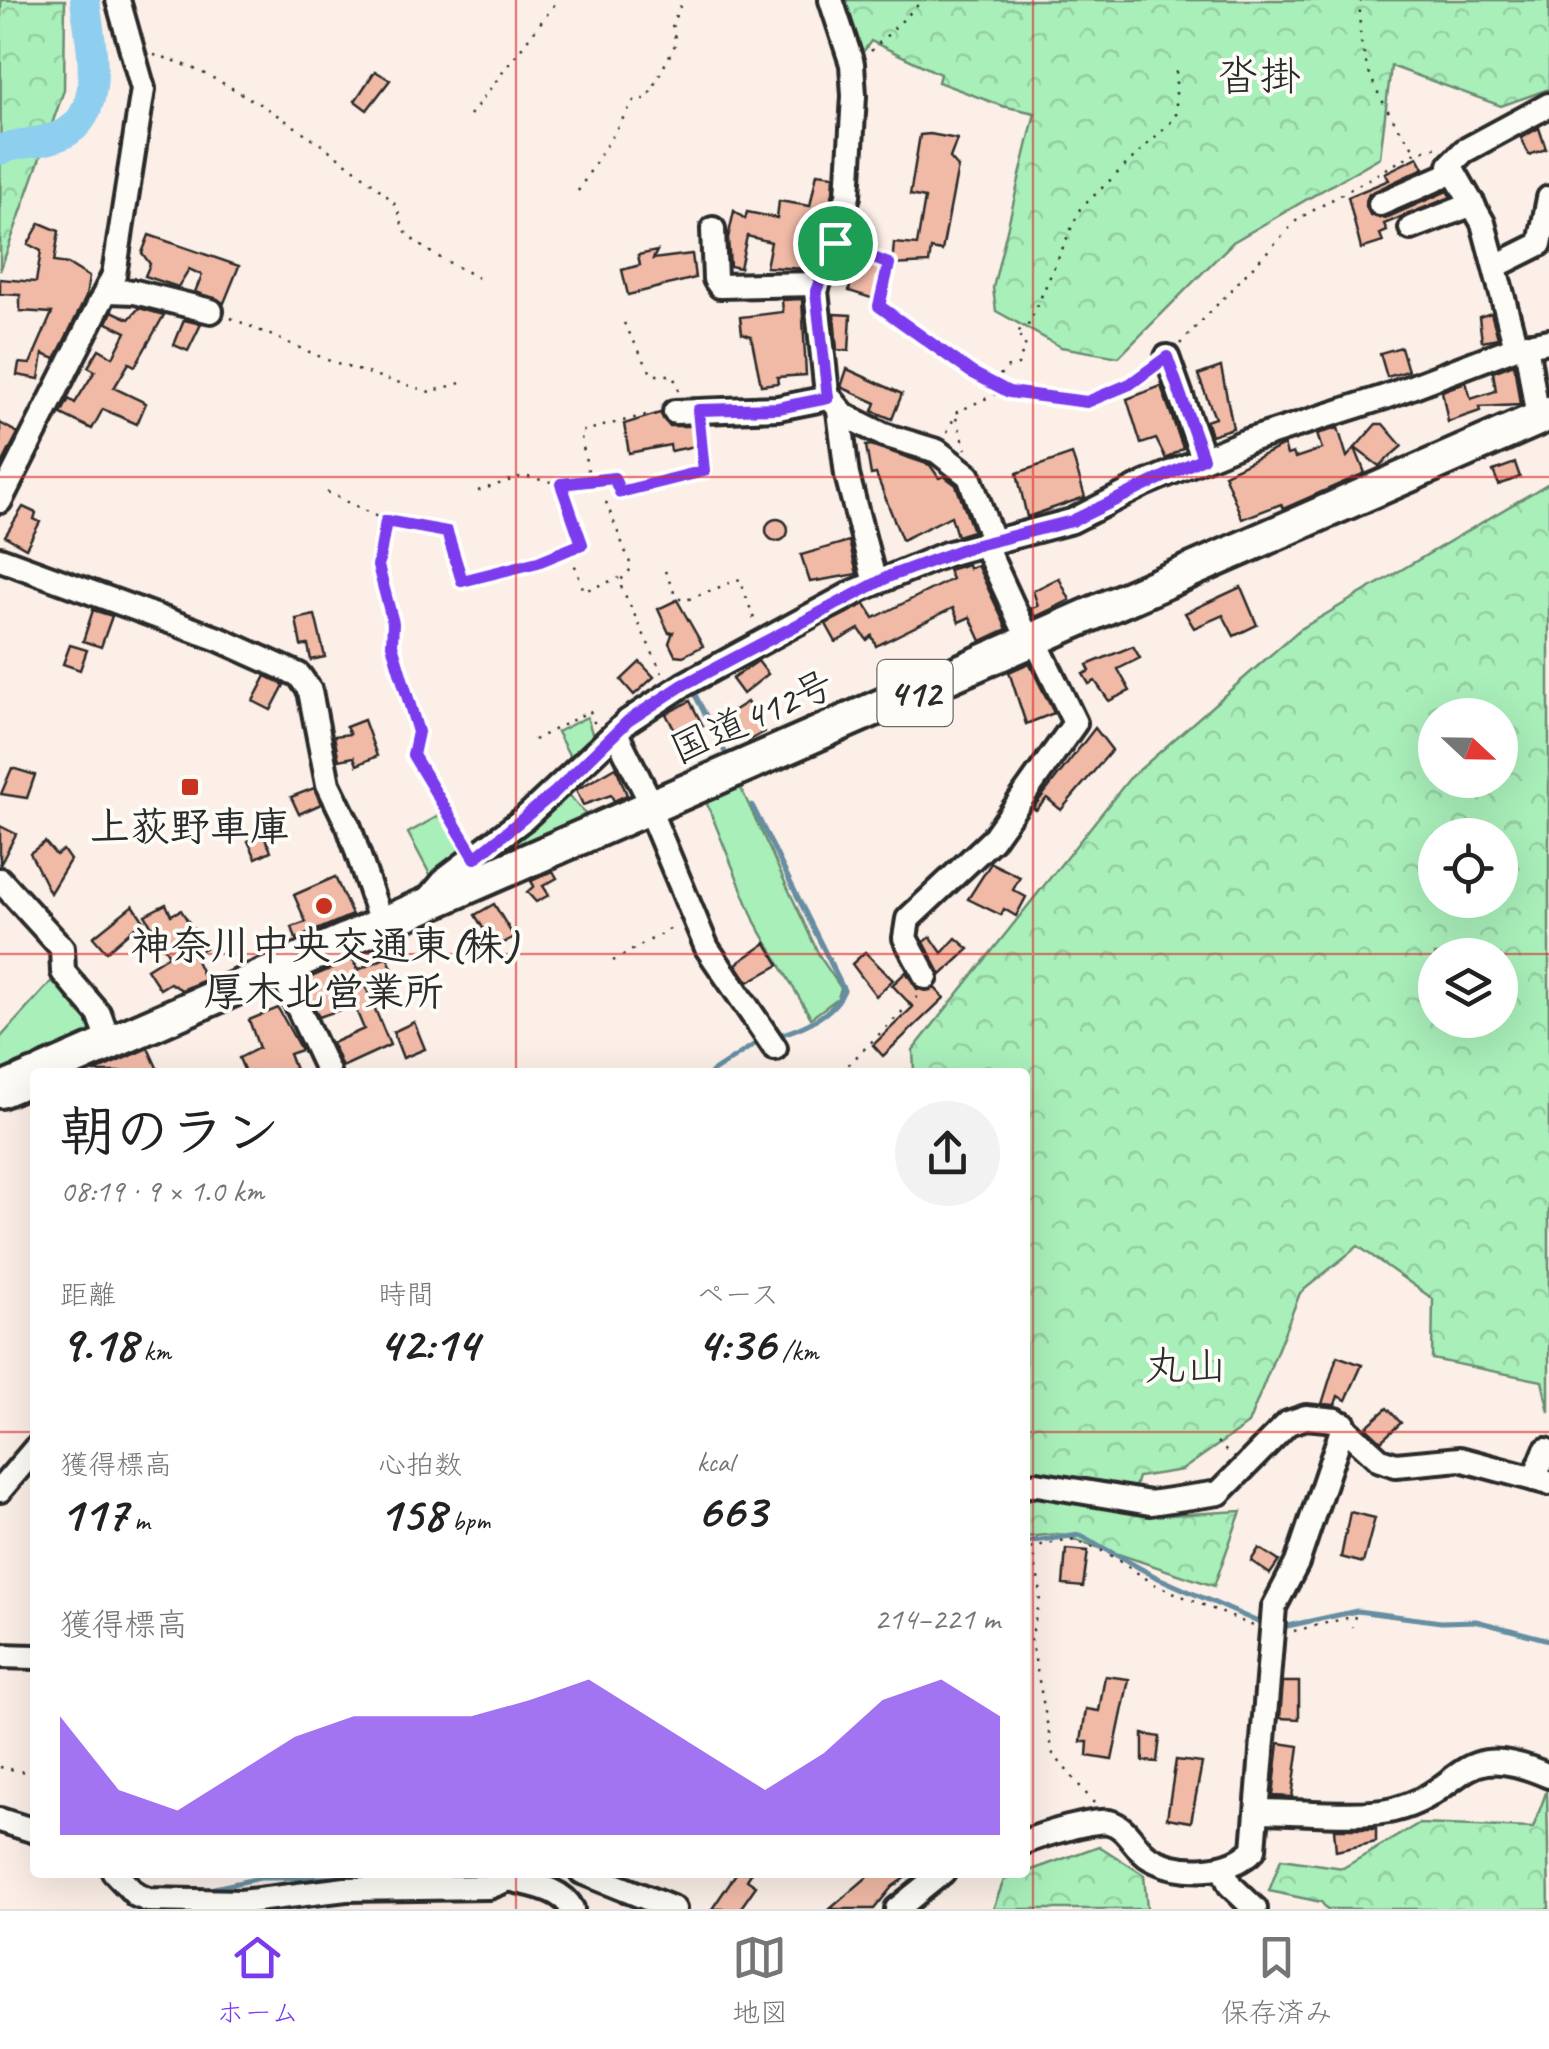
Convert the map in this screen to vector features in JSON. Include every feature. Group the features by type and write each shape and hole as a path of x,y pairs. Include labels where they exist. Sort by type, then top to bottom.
{"highway":[{"name":"国道412号","path":"53,1068 1543,416"},
{"path":"0,1091 30,1078"}],"street":[{"path":"0,501 109,291 125,220 143,90 118,0"},
{"path":"831,0 853,72 852,165 835,243 817,284 847,475 875,583"},
{"path":"1380,204 1451,168 1464,151 1549,105"},
{"path":"1451,168 1473,204 1530,344 1543,416"},
{"path":"1496,266 1540,244 1549,198"},
{"path":"1410,228 1473,204"},
{"path":"712,230 715,280 720,286 817,284"},
{"path":"109,291 135,292 212,311"},
{"path":"420,908 446,877 475,858 609,739 674,690 875,583 989,543 1072,521 1203,458 1530,344"},
{"path":"1167,357 1203,458"},
{"path":"687,411 834,404 884,436 935,450 969,476 990,534 990,554 1075,723 992,840 905,925 904,938 926,977"},
{"path":"0,559 221,640 299,674 310,691 328,784 349,827 382,925"},
{"path":"609,739 653,807 654,820 708,948 772,1042"},
{"path":"0,880 62,948 63,972 98,1014 110,1044"},
{"path":"280,969 326,1068"},
{"path":"1030,1485 1150,1503 1219,1494 1288,1423 1306,1417 1344,1424 1380,1460 1396,1465 1471,1462 1528,1479 1546,1450"},
{"path":"1030,1841 1106,1821 1121,1826 1149,1858 1223,1869 1254,1849 1274,1607 1298,1563 1344,1424"},
{"path":"1446,1446 1474,1452 1471,1462"},
{"path":"0,1490 30,1454"},
{"path":"0,1656 30,1657"},
{"path":"1260,1811 1392,1810 1440,1788 1463,1768 1483,1761 1513,1760 1549,1776"},
{"path":"0,1820 30,1829"},
{"path":"1223,1869 1230,1885 1255,1909"},
{"path":"120,1878 148,1900 241,1906 346,1889 488,1887 513,1878 550,1890 568,1900 572,1909"},
{"path":"513,1878 526,1909"},
{"path":"596,1878 674,1909"},
{"path":"897,1909 936,1878"}],"path":[{"path":"470,115 558,0"},
{"path":"578,191 635,99 647,99 676,42 672,24 683,0"},
{"path":"853,72 897,20 923,0"},
{"path":"1361,0 1366,70 1380,103 1416,152"},
{"path":"133,53 178,62 319,143 390,198 412,238 480,278"},
{"path":"994,384 1005,368 1018,364 1026,344 1016,333 1029,324 1080,209 1176,117 1176,68"},
{"path":"835,243 889,264 879,306 994,384 1004,390 1087,402 1130,384 1167,357 1298,219 1416,152 1437,145 1451,168"},
{"path":"212,311 337,364 430,392 464,382"},
{"path":"478,491 523,476 561,484 614,478 620,492 704,471 674,376 652,376 624,322"},
{"path":"935,450 958,412 1004,390"},
{"path":"590,482 580,432 650,414"},
{"path":"327,492 386,521 447,532 462,581 582,544 561,484"},
{"path":"570,549 584,591 619,578 632,568 606,502"},
{"path":"386,521 378,566 393,623 392,645 418,732 413,755 475,858"},
{"path":"665,571 676,597 684,601 740,579 759,647"},
{"path":"619,578 638,630 674,690"},
{"path":"534,740 590,711 609,739"},
{"path":"612,961 693,914"},
{"path":"845,1068 920,994 926,977"},
{"path":"1106,1821 1053,1754 1031,1638 1041,1593 1032,1547 1070,1540 1088,1546 1156,1585 1273,1634 1355,1616 1352,1627"},
{"path":"0,1767 30,1773"}],"green space":[{"path":"1,0 65,0 64,90 0,271"},
{"path":"841,0 1549,0 1549,89 1501,106 1391,66 1380,157 1233,242 1119,357 1061,347 996,311 993,288 1035,113 1002,106 938,82 940,74 871,41 858,59"},
{"path":"1549,483 1549,1412 1542,1381 1432,1359 1433,1299 1358,1246 1300,1293 1248,1424 1182,1470 1138,1477 1131,1499 1170,1515 1241,1511 1214,1586 1058,1534 1030,1537 1030,1068 914,1068 913,1050 1129,779 1299,630"},
{"path":"587,717 596,746 575,766 557,732"},
{"path":"739,784 820,957 841,988 838,998 811,1018 755,922 705,799"},
{"path":"565,790 591,821 497,860 493,849"},
{"path":"444,813 470,855 433,880 408,833"},
{"path":"59,973 95,1016 98,1034 0,1077 0,1038"},
{"path":"1547,1790 1549,1909 1327,1909 1321,1902 1269,1891 1281,1859 1343,1868 1418,1824 1533,1828"},
{"path":"1099,1846 1144,1875 1147,1909 993,1909 1004,1880 1030,1878 1030,1871"}],"building":[{"path":"375,71 390,80 367,110 355,101"},
{"path":"1539,128 1546,149 1529,155 1521,138"},
{"path":"920,135 957,139 950,158 958,167 942,251 931,249 929,263 892,265 894,243 917,245 925,198 910,195"},
{"path":"1418,157 1424,168 1369,194 1365,203 1370,215 1386,218 1447,191 1451,197 1384,224 1387,231 1380,234 1383,242 1361,249 1348,197 1389,180 1385,173"},
{"path":"817,173 834,175 833,193 808,269 766,267 771,242 747,236 740,268 730,266 728,238 734,211 745,219 747,212 777,218 779,201 810,206"},
{"path":"40,223 59,231 54,262 68,264 89,277 86,297 55,359 43,354 39,379 17,375 19,363 30,364 52,313 20,311 20,295 0,294 0,279 36,282 41,251 28,244"},
{"path":"149,235 239,266 224,303 195,292 202,275 189,269 178,287 145,276 150,264 142,253"},
{"path":"657,251 653,259 692,254 695,278 628,295 622,270 640,265 638,255"},
{"path":"855,260 884,267 874,299 849,291"},
{"path":"802,299 806,375 777,377 778,383 761,385 751,336 742,333 740,317 783,312 782,300"},
{"path":"139,308 164,315 135,366 129,363 114,388 146,403 137,424 103,409 92,429 61,414 69,399 75,403 95,371 88,367 99,349 113,357 126,332 107,323 112,311 129,319"},
{"path":"1491,313 1498,338 1482,341 1479,317"},
{"path":"834,314 851,315 849,351 837,350"},
{"path":"184,320 201,324 188,351 174,345"},
{"path":"1401,347 1408,371 1387,377 1380,353"},
{"path":"1514,364 1520,405 1479,407 1480,411 1448,422 1442,391 1466,382 1471,399 1496,391 1493,372"},
{"path":"1221,367 1233,428 1211,435 1206,421 1215,418 1198,375"},
{"path":"847,369 902,394 892,419 873,411 876,403 841,387"},
{"path":"1161,386 1183,448 1166,459 1156,439 1141,444 1127,399"},
{"path":"660,413 669,426 692,426 695,446 671,451 670,445 629,453 624,424"},
{"path":"0,423 18,433 0,468"},
{"path":"1376,424 1383,424 1402,446 1379,466 1355,448"},
{"path":"1338,428 1347,457 1355,448 1365,473 1283,509 1281,504 1242,519 1224,474 1284,445 1287,455 1293,453 1295,458 1322,449 1317,434"},
{"path":"866,446 930,465 939,478 944,476 956,485 973,531 957,536 951,516 902,540 876,474 871,475"},
{"path":"1072,454 1085,497 1027,517 1017,473"},
{"path":"1515,463 1520,477 1499,485 1493,471"},
{"path":"23,507 36,513 34,519 40,522 26,548 5,536"},
{"path":"777,519 785,522 785,538 777,541 769,538 766,530 769,522"},
{"path":"849,541 857,574 810,582 801,555"},
{"path":"968,564 969,568 977,565 1007,629 981,641 970,617 959,622 953,608 876,646 872,636 867,640 859,629 836,642 826,624 865,604 874,618 952,579 948,570"},
{"path":"1059,578 1070,600 1035,617 1031,608 1038,606 1033,591"},
{"path":"1241,587 1257,625 1234,636 1223,615 1194,628 1185,613"},
{"path":"677,600 703,646 683,656 675,655 669,643 673,632 669,633 658,609"},
{"path":"93,610 112,616 101,647 83,641"},
{"path":"315,615 325,657 311,660 308,645 301,646 296,619"},
{"path":"70,645 87,650 80,670 63,664"},
{"path":"1133,646 1140,658 1118,669 1130,691 1109,701 1095,681 1089,684 1083,674 1090,671 1087,665"},
{"path":"758,661 768,674 743,694 732,679"},
{"path":"640,662 654,677 634,695 621,680"},
{"path":"1029,663 1054,713 1026,724 1009,672"},
{"path":"266,676 284,685 271,710 253,701"},
{"path":"690,701 703,726 680,740 666,714"},
{"path":"747,702 764,732 748,741 728,714"},
{"path":"364,720 377,756 357,765 354,757 339,760 334,736 350,734 346,727"},
{"path":"1095,728 1112,750 1061,810 1047,798 1036,810 1033,808"},
{"path":"616,767 627,795 614,801 611,795 583,805 576,790"},
{"path":"12,768 35,775 27,798 1,794"},
{"path":"314,788 321,804 299,814 291,797"},
{"path":"0,826 16,834 0,865"},
{"path":"263,834 271,851 256,858 248,841"},
{"path":"45,842 56,855 63,850 70,860 50,893 30,853"},
{"path":"991,863 1020,877 1013,890 1026,897 1016,916 1004,909 1001,915 968,899"},
{"path":"553,871 557,878 543,886 549,895 536,902 527,892 534,886 531,881"},
{"name":"神奈川中央交通東(株) 厚木北営業所","path":"335,877 352,915 296,939 292,927 306,922 294,895"},
{"path":"166,904 171,915 181,910 205,948 193,954 205,980 182,990 170,983 160,989 147,969 169,955 145,915"},
{"path":"494,904 514,937 495,948 475,915"},
{"path":"133,905 143,920 106,952 93,937"},
{"path":"931,937 942,953 956,938 969,949 941,975 924,942"},
{"path":"766,943 779,965 748,982 736,964"},
{"path":"865,952 893,980 876,996 852,964"},
{"path":"387,957 394,972 365,985 390,1045 342,1067 332,1043 364,1029 354,1005 319,1017 302,981 353,959 358,970"},
{"path":"906,972 917,989 935,988 944,998 883,1056 873,1045 913,1007 892,985"},
{"path":"278,1008 301,1050 289,1054 294,1068 243,1068 239,1058 259,1048 249,1020"},
{"path":"414,1022 425,1049 403,1058 393,1032"},
{"path":"148,1048 157,1068 102,1068"},
{"path":"1337,1356 1362,1365 1346,1400 1338,1396 1335,1405 1322,1404"},
{"path":"1387,1408 1401,1423 1381,1441 1366,1427"},
{"path":"1350,1512 1375,1518 1363,1563 1341,1557"},
{"path":"1259,1548 1279,1561 1270,1574 1251,1561"},
{"path":"1066,1549 1088,1551 1083,1587 1063,1585"},
{"path":"1105,1676 1129,1679 1112,1760 1087,1756 1088,1742 1081,1742 1086,1709 1099,1711"},
{"path":"1283,1682 1299,1682 1299,1719 1280,1718"},
{"path":"1143,1734 1160,1737 1157,1762 1143,1761"},
{"path":"1279,1743 1299,1746 1292,1797 1273,1796"},
{"path":"1176,1760 1202,1763 1191,1822 1167,1818"},
{"path":"1334,1829 1376,1829 1376,1842 1336,1851"},
{"path":"733,1878 748,1878 756,1886 740,1909 712,1909"},
{"path":"866,1878 905,1878 874,1909 830,1909"}],"waterway":[{"path":"0,150 53,138 71,129 83,116 93,79 85,0"},
{"path":"746,664 828,619"},
{"path":"696,689 693,691 728,758"},
{"path":"752,805 844,990 824,1014 776,1036"},
{"path":"718,1068 761,1040"},
{"path":"1030,1541 1080,1535 1156,1577 1267,1626"},
{"path":"1278,1628 1357,1611 1441,1622 1476,1621 1549,1640"},
{"path":"205,1890 260,1878"}],"place":[{"name":"上荻野車庫","path":"190,787"},
{"name":"神奈川中央交通東(株) 厚木北営業所","path":"324,906"}],"district":[{"name":"沓掛","path":"1259,76"},
{"name":"丸山","path":"1186,1366"}],"route":[{"path":"835,243 889,264 879,306 971,372 1004,390 1087,402 1130,384 1167,357 1203,458 1072,521 969,547 890,576 683,685 628,721 554,793 475,858 413,755 418,732 392,645 393,623 378,566 386,521 447,532 462,581 538,562 582,544 561,484 614,478 620,492 704,471 698,410 778,408 828,398 816,291 835,243"}]}
